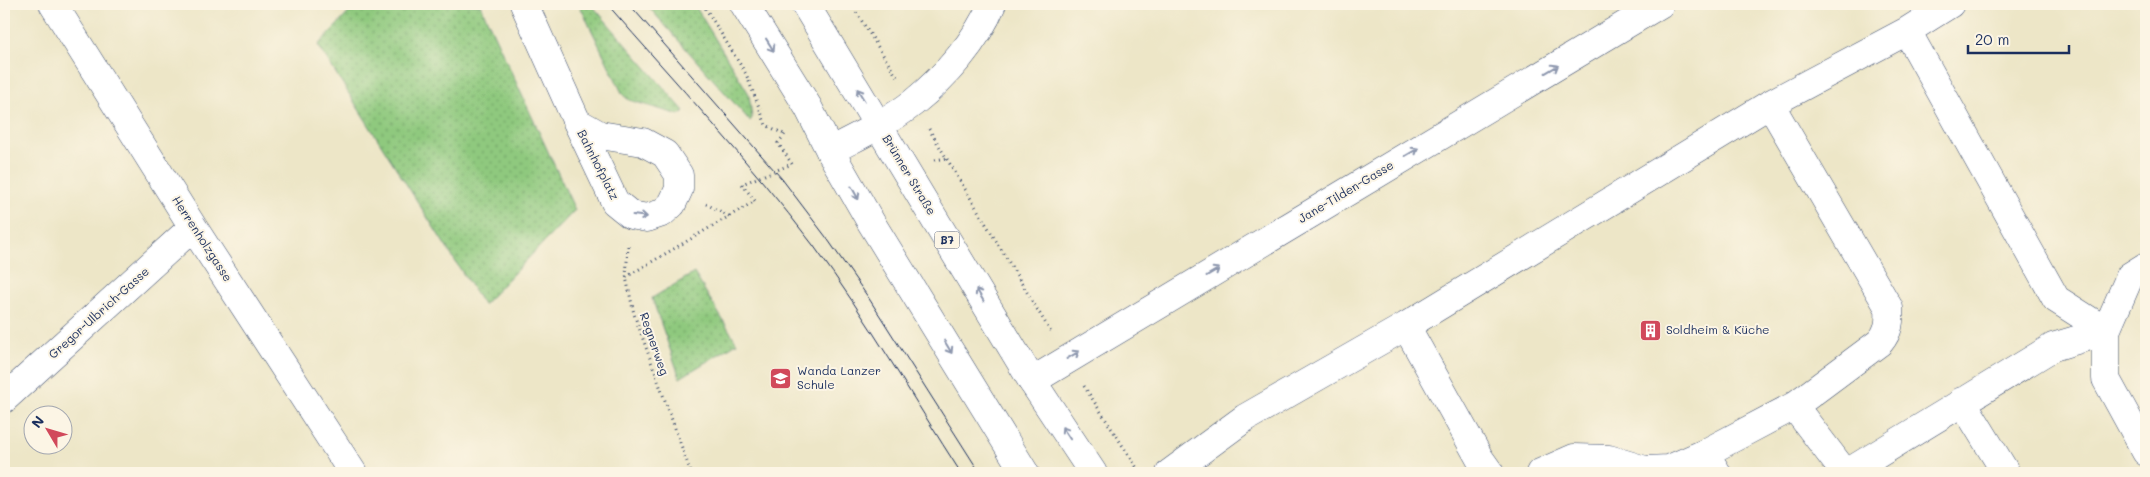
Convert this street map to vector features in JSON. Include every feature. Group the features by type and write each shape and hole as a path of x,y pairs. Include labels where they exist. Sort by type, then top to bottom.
{"street":[{"name":"Herrenholzgasse","path":"53,4 193,227 353,473"},
{"name":"Bahnhofplatz","path":"524,4 577,122 615,202 631,215 647,218 662,213 672,204 679,189 679,175 665,154 643,142 600,135 577,122"},
{"path":"744,4 808,107 830,151 872,224 1025,473"},
{"name":"Brünner Straße","path":"805,4 1032,381 1093,473"},
{"path":"830,151 879,125 913,103 950,68 971,40 992,4"},
{"name":"Jane-Tilden-Gasse","path":"1032,381 1660,4"},
{"path":"1170,473 1245,418 1406,326 1770,104 1906,31 1950,4"},
{"path":"1906,31 2056,299 2106,331"},
{"path":"1540,473 1574,458 1609,459 1645,470 1669,469 1711,463 1794,406 1880,342 1886,335 1890,324 1889,308 1770,104"},
{"name":"Gregor-Ulbrich-Gasse","path":"4,399 193,227"},
{"path":"2146,266 2130,276 2106,331 2106,379 2146,452"},
{"path":"1406,326 1480,459 1490,473"},
{"path":"1794,406 1846,473 2053,347 2106,331"},
{"path":"1962,401 2006,473"}],"path":[{"path":"626,278 755,201 742,184 792,164 778,143 785,134 766,125 760,105 746,74 704,4"},
{"path":"851,4 879,46"},
{"path":"913,103 1067,359 1140,473"},
{"name":"Regnerweg","path":"631,215 626,278 634,314 691,473"}],"green space":[{"path":"357,4 480,4 575,210 483,305 318,45"},
{"path":"579,4 591,4 684,111 679,115 629,100 623,95"},
{"path":"646,4 694,4 749,94 752,118 750,121"},
{"path":"694,273 737,343 680,378 652,298"}],"tram line":[{"path":"607,4 738,153 813,245 871,329 961,473"},
{"path":"629,4 782,179 826,237 868,297 980,473"}],"place":[{"name":"Soldheim & Küche","path":"1650,330"},
{"name":"Wanda Lanzer Schule","path":"781,378"}]}
